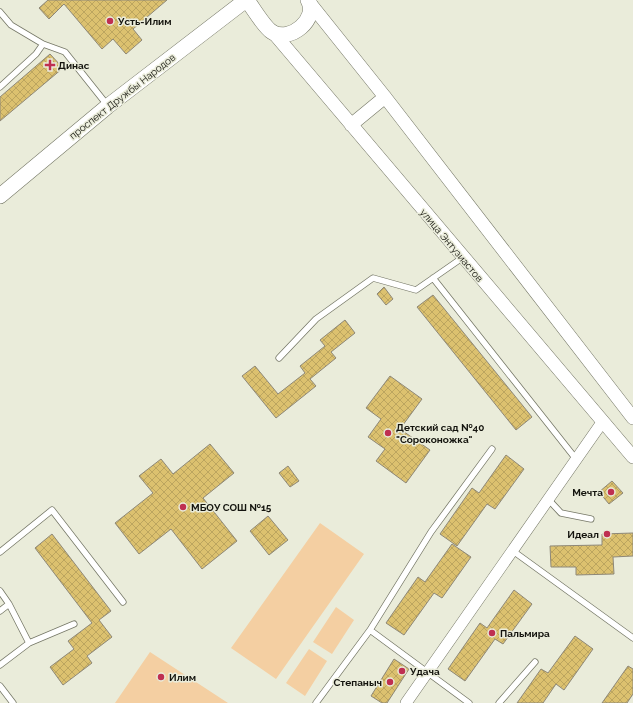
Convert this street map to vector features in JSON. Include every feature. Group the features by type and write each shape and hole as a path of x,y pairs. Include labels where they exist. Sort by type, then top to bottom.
{"main road":[{"path":"246,0 272,32 284,35 294,33 304,25 309,14 309,1"},
{"name":"проспект Дружбы Народов","path":"0,196 108,106 246,0"}],"street":[{"path":"309,1 633,418"},
{"name":"улица Энтузиастов","path":"272,32 462,258 633,457"},
{"path":"351,125 385,97"},
{"path":"406,703 602,422"}],"lane":[{"path":"0,12 11,25 43,44 65,52 108,106"},
{"path":"0,87 36,54 43,44"},
{"path":"279,358 316,319 373,278 416,290 462,258"},
{"path":"433,278 576,459"},
{"path":"318,702 370,630 431,532 492,449"},
{"path":"548,499 561,514 591,519"},
{"path":"0,552 52,510 123,602"},
{"path":"513,551 633,638"},
{"path":"0,591 9,604 29,643"},
{"path":"0,611 9,604"},
{"path":"0,665 29,643 74,624"},
{"path":"370,630 469,703"},
{"path":"499,703 535,662"},
{"path":"0,686 13,703"}],"shaded area":[{"path":"320,523 364,554 276,679 231,648"},
{"path":"336,607 354,620 332,654 313,642"},
{"path":"309,649 327,661 305,696 286,683"},
{"name":"Илим","path":"150,652 228,703 115,703"}],"building":[{"name":"Усть-Илим","path":"48,0 167,0 133,29 142,40 126,54 113,39 102,49 64,4 49,19 39,8"},
{"path":"50,54 63,68 0,121 0,97"},
{"path":"384,287 393,299 386,305 377,294"},
{"path":"433,295 532,417 516,430 417,307"},
{"path":"345,320 355,333 331,352 336,358 310,379 316,386 276,418 242,376 255,366 278,394 305,373 300,366 325,346 320,340"},
{"name":"Детский сад №40 \"Сороконожка\"","path":"390,376 422,399 400,429 430,450 406,483 376,461 385,449 368,437 381,419 366,408"},
{"name":"МБОУ СОШ №15","path":"210,444 234,473 203,498 237,541 202,569 171,529 139,554 115,523 153,493 139,476 161,459 173,474"},
{"path":"506,455 524,469 495,509 487,504 457,546 440,534 472,488 479,493"},
{"path":"288,466 299,481 290,487 279,473"},
{"name":"Мечта","path":"612,481 623,493 609,504 599,492"},
{"path":"268,516 288,540 269,555 250,531"},
{"path":"633,533 633,556 613,557 614,574 576,575 576,567 551,567 550,546 602,545 602,534"},
{"path":"52,534 111,611 99,620 112,637 87,656 92,663 63,685 50,667 74,649 68,641 92,623 35,548"},
{"path":"452,544 471,557 442,598 434,593 404,635 386,623 418,577 425,582"},
{"name":"Пальмира","path":"514,590 532,604 503,644 495,639 465,681 448,669 480,623 487,628"},
{"path":"575,636 593,649 564,690 556,684 543,703 517,703 541,669 548,673"},
{"name":"Степаныч","path":"394,659 409,669 387,703 382,703 371,696"},
{"path":"628,666 633,669 633,694 627,703 602,703"}],"place":[{"name":"Усть-Илим","path":"110,21"},
{"name":"Динас","path":"50,65"},
{"name":"Детский сад №40 \"Сороконожка\"","path":"388,433"},
{"name":"Мечта","path":"611,492"},
{"name":"МБОУ СОШ №15","path":"183,507"},
{"name":"Идеал","path":"607,534"},
{"name":"Пальмира","path":"492,633"},
{"name":"Удача","path":"402,671"},
{"name":"Илим","path":"161,677"},
{"name":"Степаныч","path":"390,682"}]}
